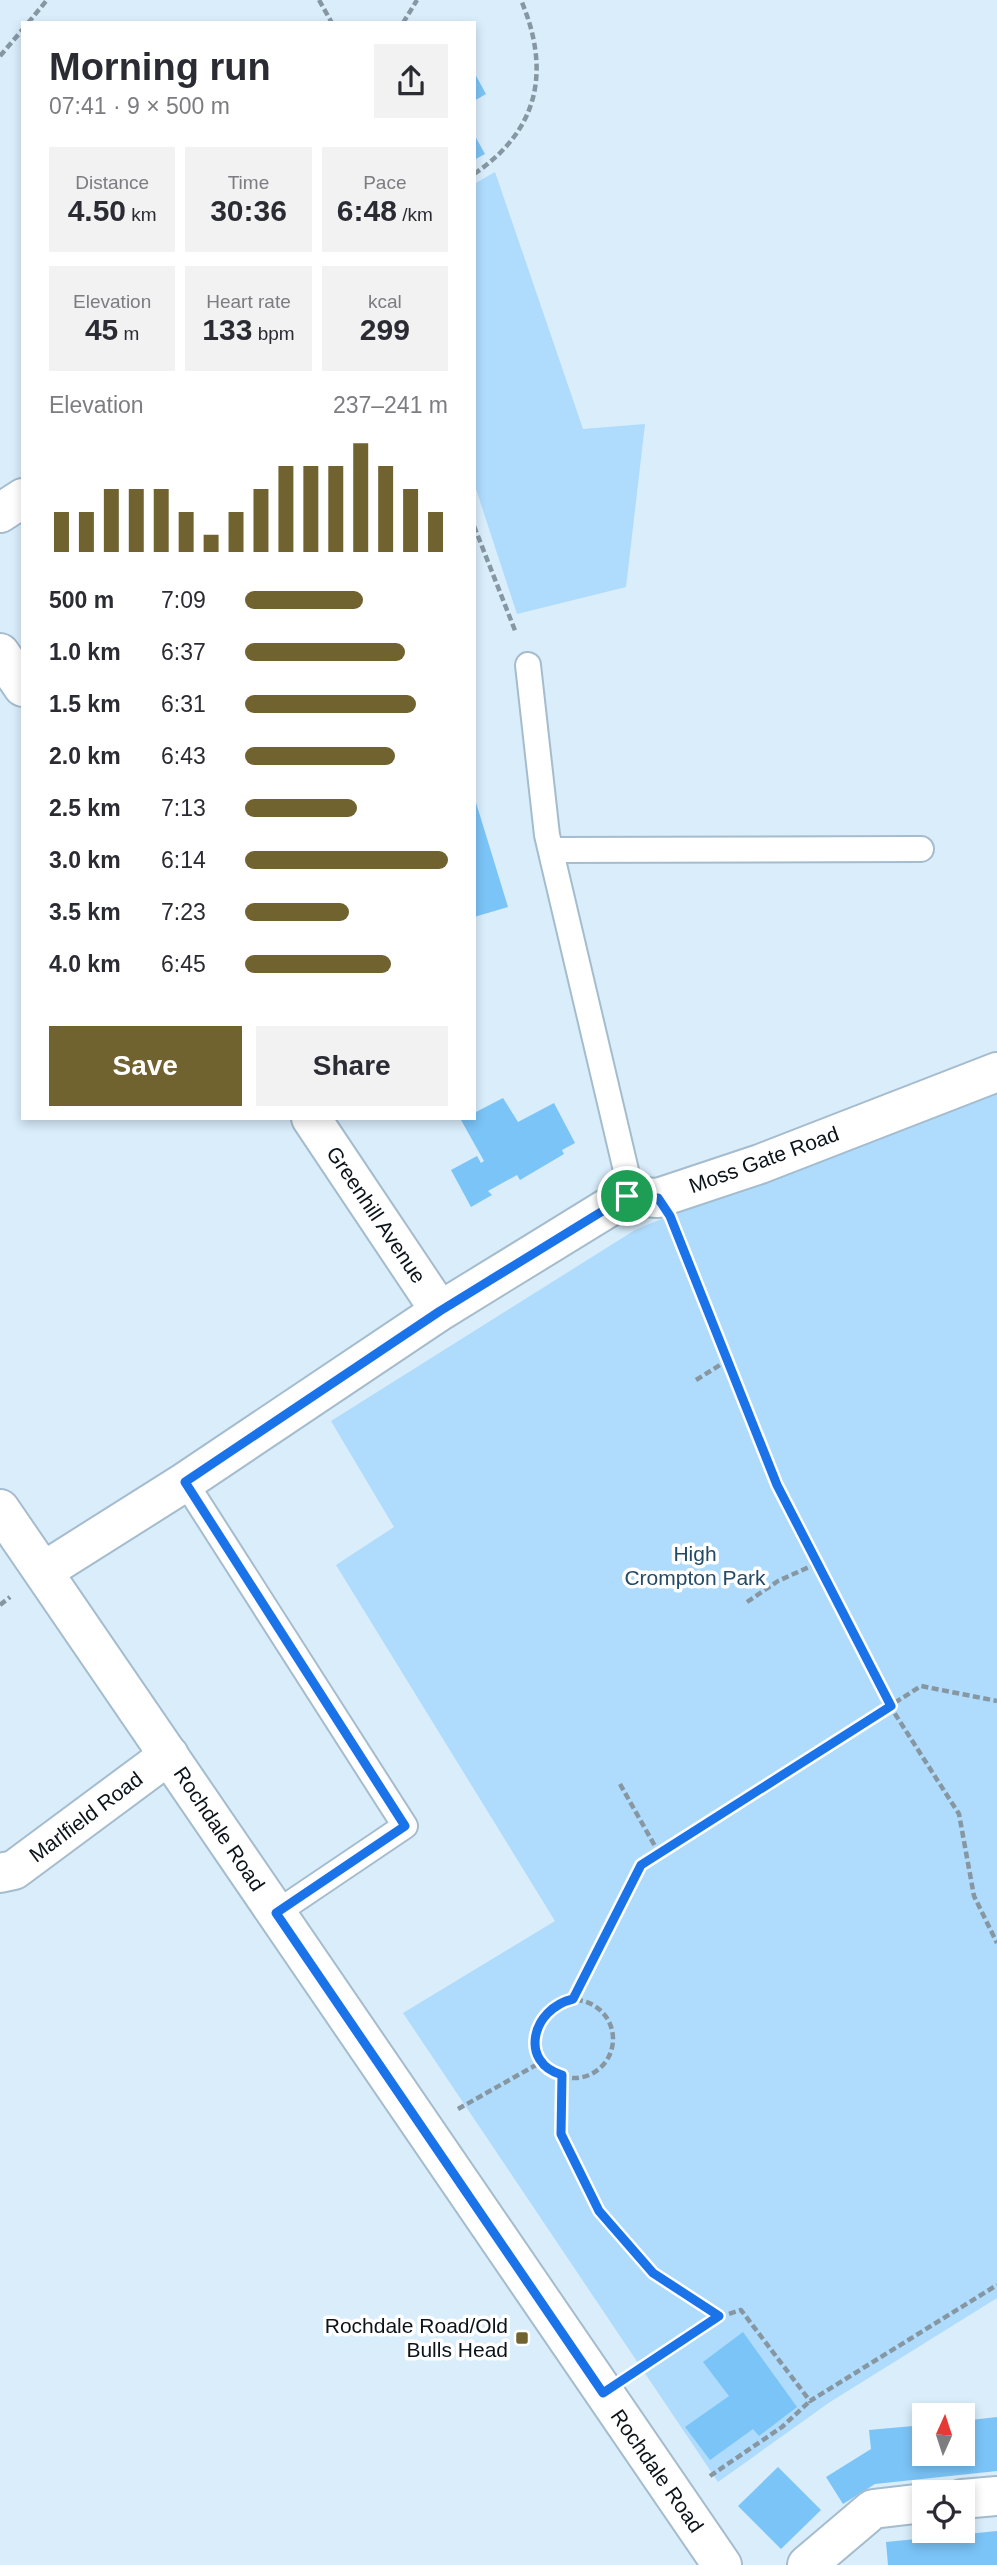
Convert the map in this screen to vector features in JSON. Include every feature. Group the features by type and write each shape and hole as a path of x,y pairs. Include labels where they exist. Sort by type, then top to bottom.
{"street":[{"path":"0,513 21,499"},
{"path":"0,653 21,684"},
{"name":"Moss Gate Road","path":"44,1571 185,1482 440,1311 643,1197 760,1164 997,1072"},
{"name":"Greenhill Avenue","path":"312,1120 440,1311"},
{"name":"Rochdale Road","path":"0,1509 722,2565"},
{"name":"Marlfield Road","path":"0,1873 14,1870 169,1755"},
{"path":"975,2499 997,2496"},
{"path":"807,2565 873,2509 912,2504"}],"lane":[{"path":"528,665 551,850 625,1165 643,1197"},
{"path":"551,850 921,849"},
{"path":"185,1482 405,1826 276,1913"}],"path":[{"path":"30,21 47,0"},
{"path":"319,0 331,21"},
{"path":"404,21 416,0"},
{"path":"476,172 519,133 531,111 536,88 535,57 530,20 521,0"},
{"path":"0,56 21,31"},
{"path":"476,531 528,665"},
{"path":"643,1197 670,1216 777,1485 891,1706 959,1814 974,1896 997,1943"},
{"path":"696,1380 728,1360"},
{"path":"747,1602 778,1581 818,1563"},
{"path":"573,1999 641,1865 921,1686 997,1701"},
{"path":"620,1784 660,1855"},
{"path":"573,1999 597,2006 606,2015 614,2041 604,2065 594,2073 581,2078 562,2075 543,2061 535,2042 541,2018 549,2008 573,1999"},
{"path":"424,2129 543,2061"},
{"path":"562,2075 561,2134 599,2211 653,2273 719,2316"},
{"path":"676,2499 782,2427 810,2401 997,2285"},
{"path":"603,2393 719,2316 741,2310 810,2401"}],"green space":[{"path":"495,172 583,429 645,424 626,587 517,614 476,489 476,183"},
{"name":"High Crompton Park","path":"997,1090 997,2298 830,2402 718,2482 403,2013 555,1921 336,1565 394,1527 331,1421 635,1230 802,1160"}],"building":[{"path":"476,76 486,94 476,100"},
{"path":"476,138 485,154 476,159"},
{"path":"476,803 508,907 476,916"},
{"path":"503,1098 518,1122 554,1103 575,1143 562,1150 564,1154 520,1180 517,1175 488,1191 492,1195 471,1207 451,1170 477,1156 481,1163 484,1161 461,1120 476,1120 476,1112"},
{"path":"743,2332 797,2407 759,2436 753,2429 710,2460 685,2427 729,2396 703,2362"},
{"path":"997,2417 997,2471 875,2484 843,2504 826,2477 871,2449 869,2430 912,2426 912,2466 975,2466 975,2420"},
{"path":"778,2467 821,2510 781,2549 738,2506"},
{"path":"997,2531 997,2565 888,2565 886,2542 912,2539 912,2543 975,2543 975,2533"}],"place":[{"name":"Rochdale Road/Old Bulls Head","path":"522,2338"}],"route":[{"path":"627,1196 658,1198 670,1216 777,1485 891,1706 641,1865 573,1999 549,2008 536,2029 538,2054 545,2065 562,2075 561,2134 599,2211 653,2273 719,2316 603,2393 276,1913 405,1826 185,1482 440,1311 627,1196"}]}
